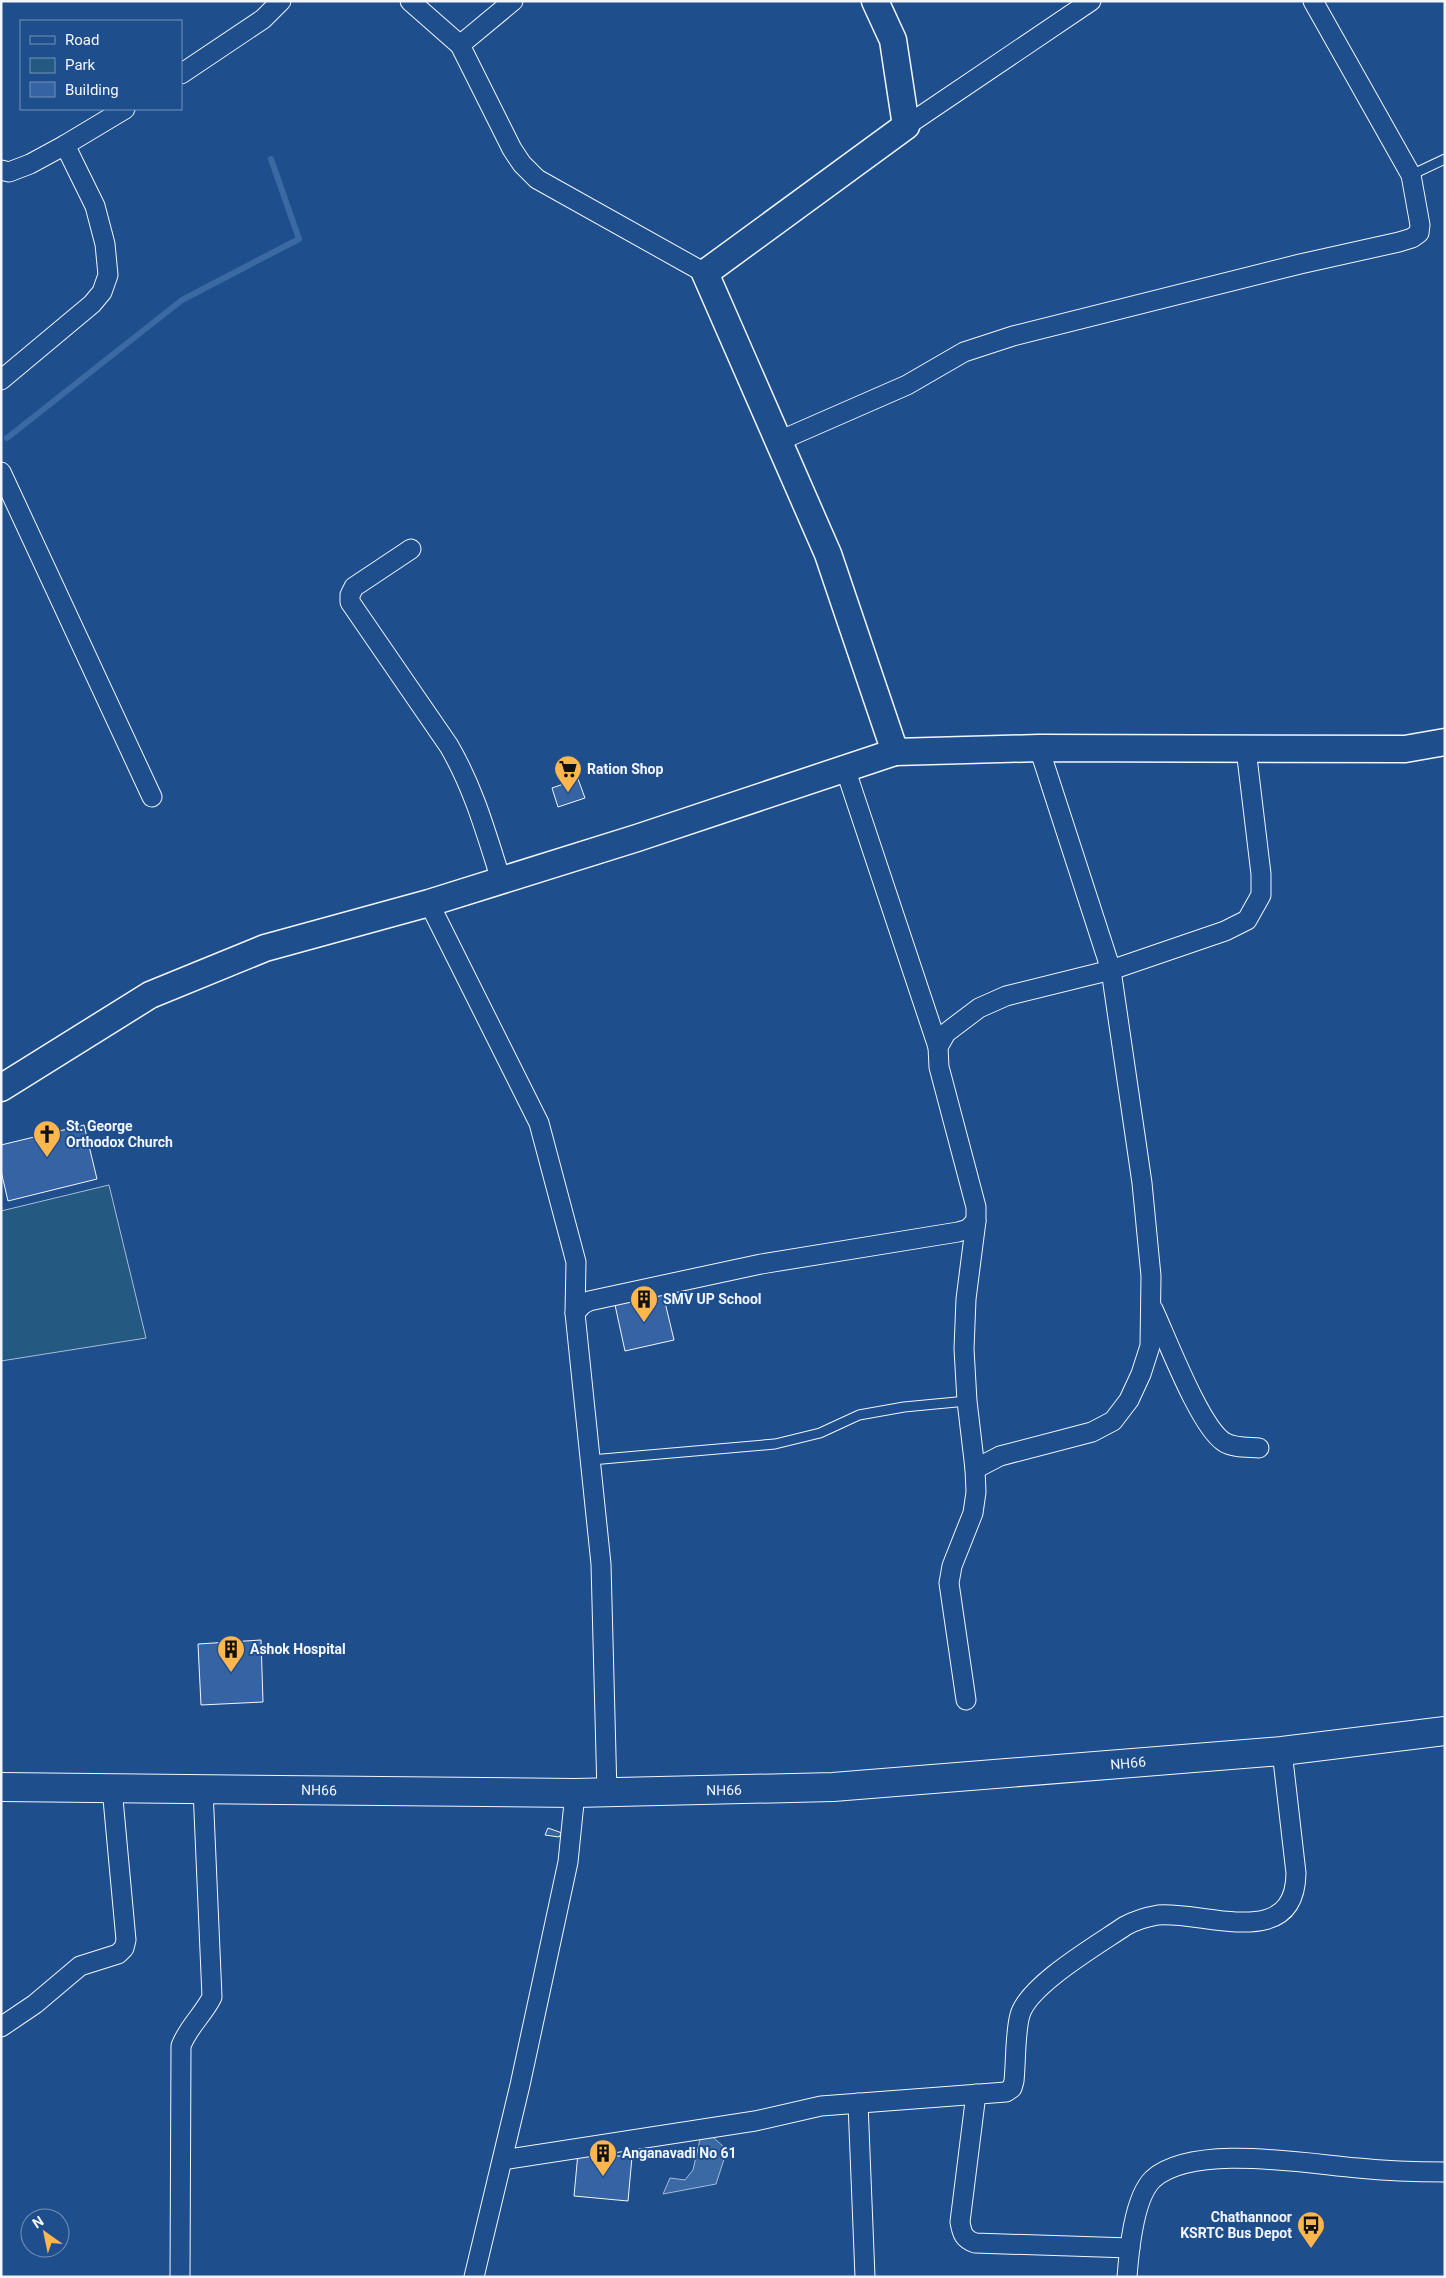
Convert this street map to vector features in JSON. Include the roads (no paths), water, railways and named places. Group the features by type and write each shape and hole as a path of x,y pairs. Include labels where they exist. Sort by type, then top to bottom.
{"highway":[{"name":"NH66","path":"1,1787 607,1793 833,1787 1282,1751 1445,1731"}],"street":[{"path":"182,73 263,20 282,1"},
{"path":"410,1 460,45 512,149 522,164 537,179 705,274 828,554 895,752"},
{"path":"460,45 513,1"},
{"path":"875,1 893,40 906,126"},
{"path":"705,274 906,126 1090,1"},
{"path":"779,441 907,385 964,352 1012,336 1412,238 1419,233 1420,225 1411,175 1313,1"},
{"path":"1,170 9,172 15,170 123,110"},
{"path":"1,380 92,304 102,292 108,275 105,244 95,206 65,144"},
{"path":"1,472 152,797"},
{"path":"411,549 354,586 350,595 350,602 449,746 462,769 474,796 502,880"},
{"path":"1,1088 150,995 265,948 429,903 895,752 1039,748 1405,749 1445,742"},
{"path":"975,1470 1000,1456 1092,1432 1113,1421 1129,1400 1141,1374 1150,1346 1152,1306 1142,1184 1111,970 1039,748"},
{"path":"938,1047 946,1033 979,1008 1006,996 1111,970 1225,931 1247,920 1261,895 1261,874 1246,749"},
{"path":"845,768 938,1047 939,1067 976,1207 966,1299 964,1349 966,1401 976,1492 973,1512 952,1566 948,1583 966,1700"},
{"path":"429,903 539,1123 576,1262 575,1313 601,1564 607,1793"},
{"path":"575,1313 582,1305 589,1302 761,1264 958,1232 968,1228 976,1220"},
{"path":"1152,1306 1201,1413 1214,1434 1226,1443 1259,1448"},
{"path":"503,2160 686,2130 755,2121 821,2106 1006,2092 1012,2088 1014,2081 1020,2014 1028,2000 1047,1981 1125,1926 1139,1919 1159,1915 1252,1922 1270,1920 1281,1913 1296,1890 1296,1873 1282,1751"},
{"path":"1,2027 35,2004 75,1970 118,1954 124,1948 126,1940 112,1788"},
{"path":"180,2277 181,2046 185,2034 203,2014 212,1996 203,1789"},
{"path":"474,2277 503,2160 568,1862 575,1793"},
{"path":"976,2094 960,2222 962,2234 968,2240 976,2243 1130,2248"},
{"path":"858,2103 865,2277"},
{"path":"1127,2277 1130,2248 1142,2196 1153,2180 1171,2168 1231,2157 1391,2171 1445,2172"}],"lane":[{"path":"1411,175 1445,159"},
{"path":"591,1460 775,1444 820,1432 859,1415 904,1407 966,1401"}],"waterway":[{"path":"7,438 182,300 299,239 271,159"}],"place":[{"name":"Ration Shop","path":"568,793"},
{"name":"St. George Orthodox Church","path":"47,1158"},
{"name":"SMV UP School","path":"644,1323"},
{"name":"Ashok Hospital","path":"231,1673"},
{"name":"Anganavadi No 61","path":"603,2177"},
{"name":"Chathannoor KSRTC Bus Depot","path":"1311,2249"}]}
